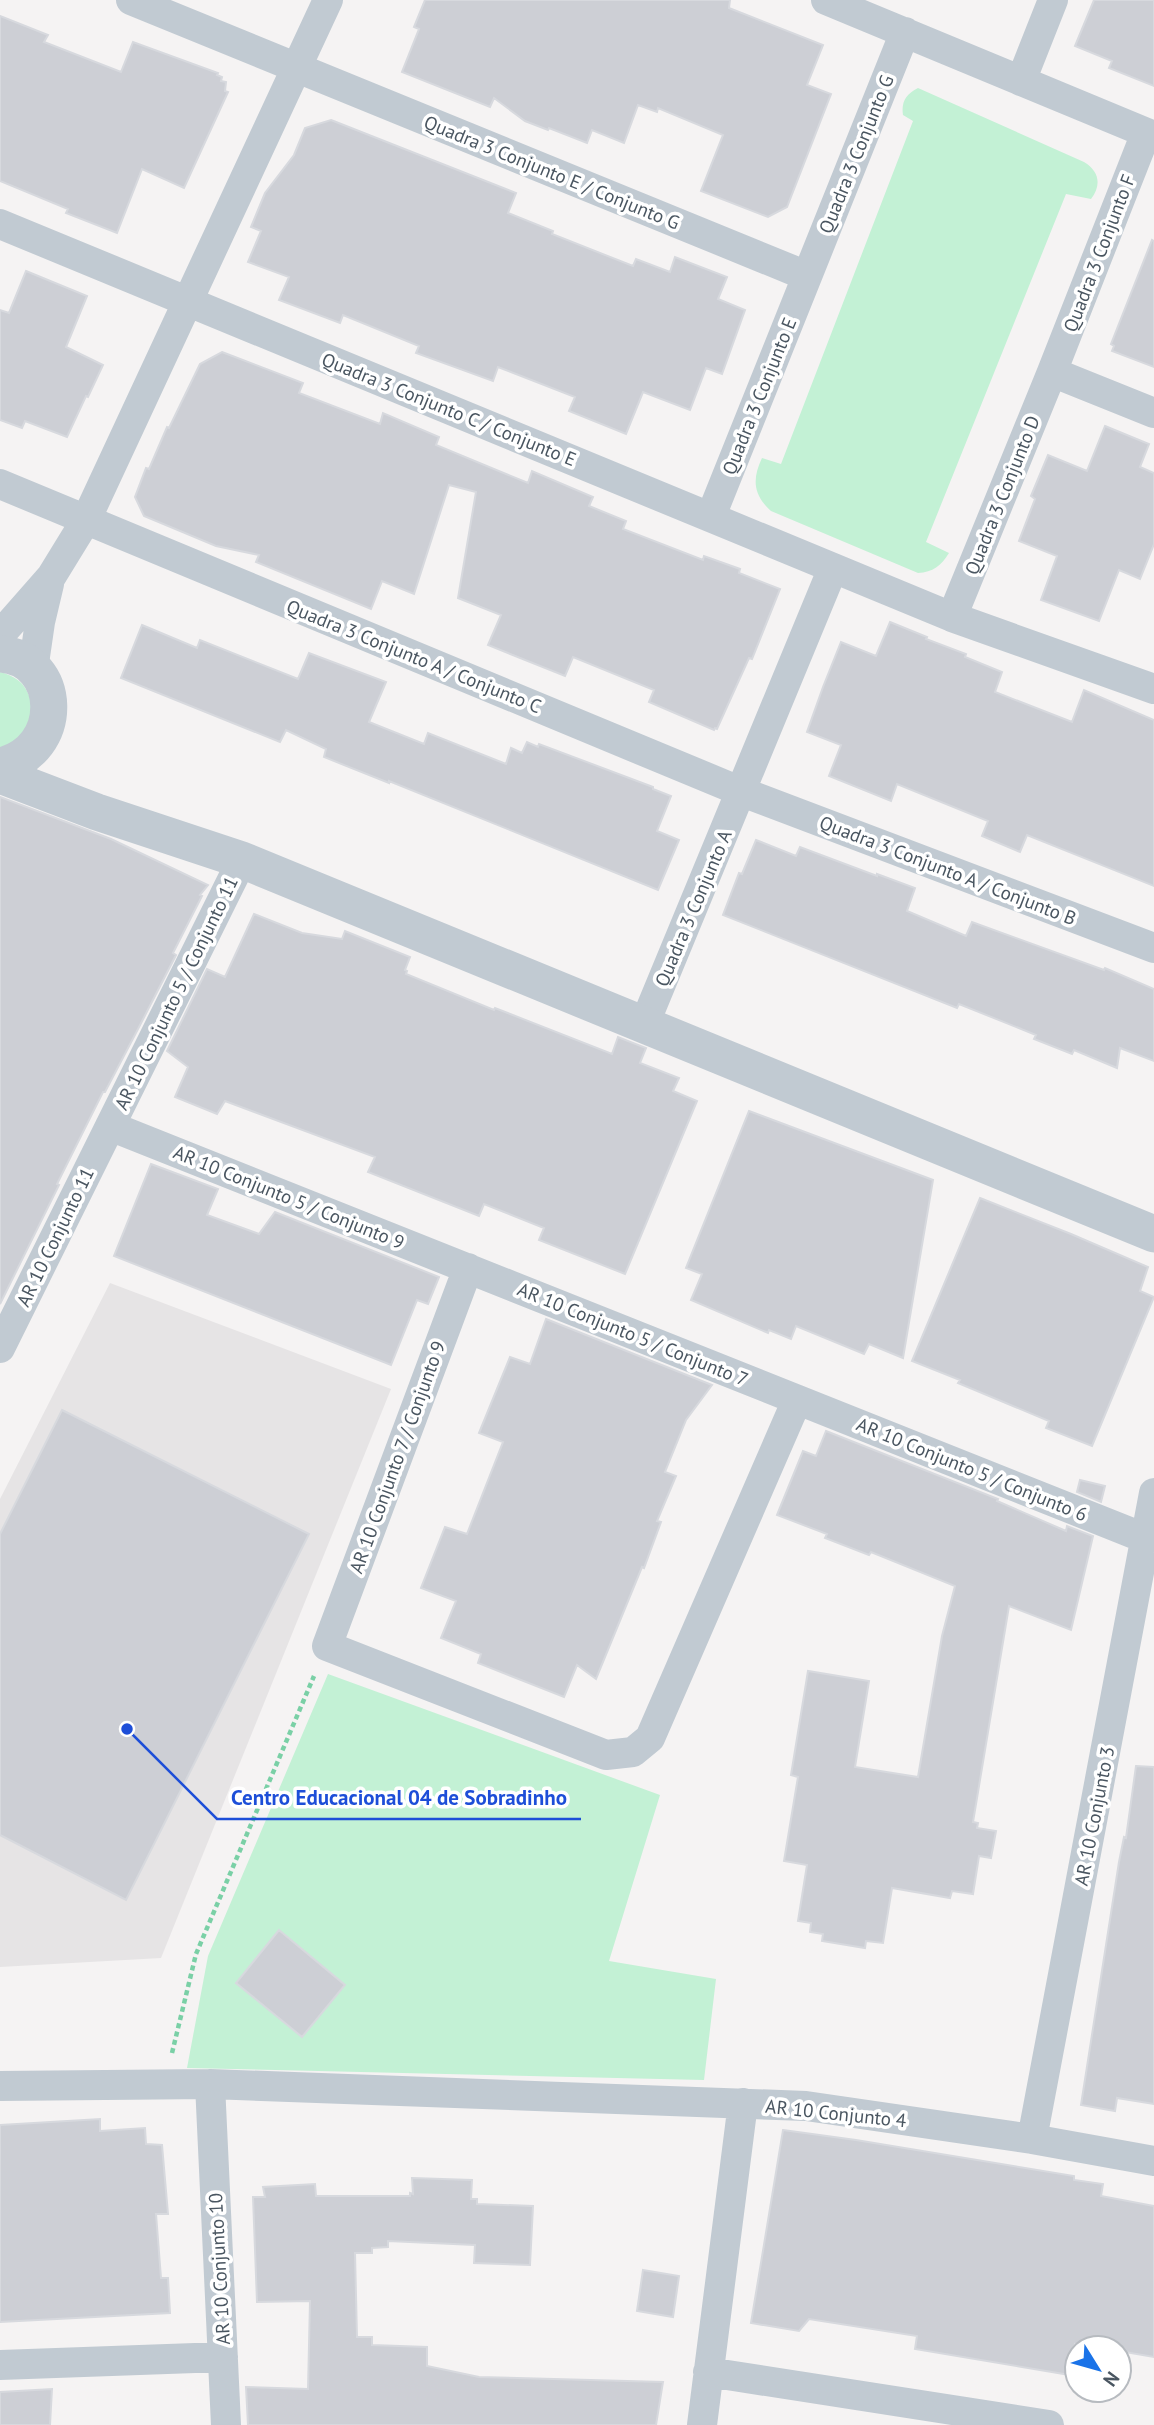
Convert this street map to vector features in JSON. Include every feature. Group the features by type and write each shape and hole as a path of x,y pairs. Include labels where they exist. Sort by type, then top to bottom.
{"street":[{"name":"Quadra 3 Conjunto E / Conjunto G","path":"131,0 807,276"},
{"path":"0,635 51,577 86,520 328,0"},
{"path":"826,0 1150,135"},
{"path":"1021,81 1053,0"},
{"name":"Quadra 3 Conjunto G","path":"807,276 905,32"},
{"name":"Quadra 3 Conjunto F","path":"1052,372 1150,135"},
{"name":"Quadra 3 Conjunto C / Conjunto E","path":"0,224 952,617 1154,689"},
{"name":"Quadra 3 Conjunto E","path":"711,516 807,276"},
{"path":"1052,372 1154,413"},
{"name":"Quadra 3 Conjunto D","path":"952,617 1052,372"},
{"name":"Quadra 3 Conjunto A / Conjunto C","path":"0,484 741,792"},
{"name":"Quadra 3 Conjunto A","path":"644,1025 832,568"},
{"path":"33,670 40,622 51,577"},
{"path":"0,654 20,660 33,670 43,685 49,702 48,721 42,738 30,752 15,762 0,766"},
{"path":"42,738 47,754 67,787 97,812"},
{"path":"0,775 97,812 242,860 1154,1234"},
{"name":"Quadra 3 Conjunto A / Conjunto B","path":"741,792 1154,948"},
{"name":"AR 10 Conjunto 5 / Conjunto 11","path":"110,1126 242,860"},
{"name":"AR 10 Conjunto 5 / Conjunto 9","path":"110,1126 468,1268"},
{"name":"AR 10 Conjunto 11","path":"0,1348 110,1126"},
{"name":"AR 10 Conjunto 5 / Conjunto 7","path":"468,1268 797,1399"},
{"name":"AR 10 Conjunto 7 / Conjunto 9","path":"327,1646 468,1268"},
{"path":"327,1646 606,1755 633,1752 650,1738 797,1399"},
{"name":"AR 10 Conjunto 5 / Conjunto 6","path":"797,1399 1147,1539"},
{"name":"AR 10 Conjunto 3","path":"1032,2139 1154,1493"},
{"path":"0,2086 210,2084 743,2103"},
{"name":"AR 10 Conjunto 10","path":"0,2365 223,2357 210,2084"},
{"name":"AR 10 Conjunto 4","path":"702,2425 743,2103 806,2106 1032,2139 1154,2161"},
{"path":"223,2357 226,2425"},
{"path":"708,2372 1049,2425"}],"path":[{"path":"164,2084 196,1954 327,1646"}],"shaded area":[{"path":"110,1283 391,1389 161,1958 0,1967 0,1499"}],"green space":[{"path":"918,88 1084,162 1096,174 1098,184 1091,199 1066,194 926,542 949,553 936,568 918,573 771,511 758,493 756,480 762,458 781,464 913,121 903,115 904,102 910,93"},
{"path":"0,672 17,679 26,689 37,720 0,756"},
{"path":"328,1674 660,1795 609,1961 716,1979 704,2080 187,2068 208,1956"}],"building":[{"path":"425,0 730,0 729,8 823,45 807,85 831,94 787,207 768,217 701,191 723,135 658,108 657,112 638,105 624,143 592,130 587,143 525,121 494,98 490,107 402,72 419,29 414,27"},
{"path":"1094,0 1154,0 1154,86 1109,68 1112,61 1075,46"},
{"path":"0,16 48,35 44,42 121,72 133,42 218,73 217,75 222,77 221,81 226,82 225,91 228,92 184,188 142,169 117,233 66,213 68,209 0,181"},
{"path":"331,120 516,193 508,213 553,231 552,234 633,266 636,259 670,272 675,257 727,277 718,299 745,310 722,374 706,368 690,410 643,392 626,434 569,411 575,397 498,367 493,381 416,353 419,346 343,315 340,323 279,300 289,277 248,262 261,231 251,227 265,193 294,155 305,128"},
{"path":"1152,240 1154,367 1112,351 1114,346 1111,344"},
{"path":"26,271 87,296 66,347 103,365 67,437 25,421 22,428 0,420 0,310 9,313"},
{"path":"222,352 303,383 299,393 380,424 383,413 439,437 436,445 528,483 532,471 593,497 589,506 626,521 623,529 703,560 704,556 740,569 739,573 780,589 752,659 749,658 717,729 649,702 654,690 573,657 565,676 488,645 501,615 458,598 476,492 449,485 414,594 382,581 371,609 256,562 259,555 216,546 144,516 135,497 146,468 149,469 167,427 169,428 200,364"},
{"path":"1105,426 1149,444 1140,467 1154,473 1154,544 1140,579 1119,570 1099,621 1041,600 1057,556 1019,541 1035,499 1031,496 1048,455 1087,471"},
{"path":"890,622 1002,672 995,692 1072,722 1084,690 1154,720 1154,886 1027,835 1020,852 982,836 988,821 897,784 891,801 829,776 841,745 807,732 823,687 841,642 876,656"},
{"path":"142,625 197,648 200,640 298,679 309,653 386,682 369,722 424,744 428,733 506,764 511,748 522,753 527,742 538,747 539,744 671,796 657,831 679,840 658,890 324,757 326,749 286,730 280,742 121,678"},
{"path":"0,797 111,839 208,885 200,895 202,896 173,953 176,955 103,1092 0,1304"},
{"path":"756,840 796,856 800,847 915,888 907,911 966,936 972,922 1104,970 1105,968 1154,989 1154,1061 1120,1048 1117,1068 1074,1050 1072,1054 1034,1039 1036,1035 959,1004 957,1008 723,915 739,873 742,874"},
{"path":"254,914 302,933 342,939 345,931 410,957 406,974 612,1054 618,1037 646,1048 640,1063 679,1078 673,1091 697,1101 625,1274 539,1240 544,1228 484,1204 479,1216 368,1172 375,1157 225,1101 217,1114 175,1097 188,1067 167,1051 207,969 225,977"},
{"path":"749,1111 933,1180 903,1358 869,1344 864,1354 796,1326 791,1339 769,1330 768,1333 691,1300 702,1274 686,1268"},
{"path":"151,1164 218,1189 207,1215 259,1234 275,1212 439,1277 428,1304 417,1300 391,1365 114,1256"},
{"path":"980,1198 1148,1267 1140,1291 1154,1297 1092,1446 1046,1428 1049,1421 912,1361"},
{"path":"546,1319 712,1385 686,1420 665,1472 676,1476 657,1521 661,1522 596,1679 577,1665 564,1697 478,1663 481,1654 441,1638 456,1601 421,1588 445,1527 467,1534 503,1442 479,1433 510,1357 530,1364"},
{"path":"62,1410 309,1534 126,1900 0,1835 0,1534"},
{"path":"826,1431 998,1499 997,1501 1066,1531 1067,1526 1093,1536 1071,1630 1009,1606 973,1822 978,1823 977,1828 996,1831 991,1858 979,1856 973,1894 952,1891 950,1898 892,1888 883,1943 866,1941 865,1948 822,1941 823,1934 810,1932 811,1923 798,1921 807,1865 784,1861 798,1777 791,1775 808,1671 869,1681 855,1767 918,1777 942,1636 955,1586 871,1552 869,1555 825,1538 827,1534 777,1515 803,1451 816,1456"},
{"path":"1080,1480 1105,1486 1101,1502 1077,1492"},
{"path":"1136,1766 1154,1767 1154,2104 1117,2098 1115,2111 1081,2105"},
{"path":"279,1930 345,1985 302,2037 236,1983"},
{"path":"100,2119 100,2131 145,2128 146,2144 162,2145 168,2214 156,2214 161,2278 168,2278 170,2313 0,2322 0,2125"},
{"path":"783,2130 1074,2176 1074,2180 1103,2184 1101,2196 1154,2206 1154,2357 1133,2353 1133,2334 1063,2334 1063,2374 915,2349 917,2336 809,2319 799,2331 751,2323"},
{"path":"412,2178 472,2180 471,2199 477,2199 477,2204 533,2206 530,2265 474,2263 475,2245 388,2241 388,2247 372,2248 372,2253 355,2253 357,2337 372,2337 372,2345 427,2347 427,2366 479,2377 663,2382 656,2425 248,2425 246,2387 308,2389 310,2301 257,2302 253,2197 265,2197 263,2187 315,2184 316,2196 410,2196 410,2193 413,2194"},
{"path":"643,2270 679,2276 673,2317 637,2311"},
{"path":"52,2389 50,2425 0,2425 0,2392"}],"place":[{"name":"Centro Educacional 04 de Sobradinho","path":"127,1729"}]}
